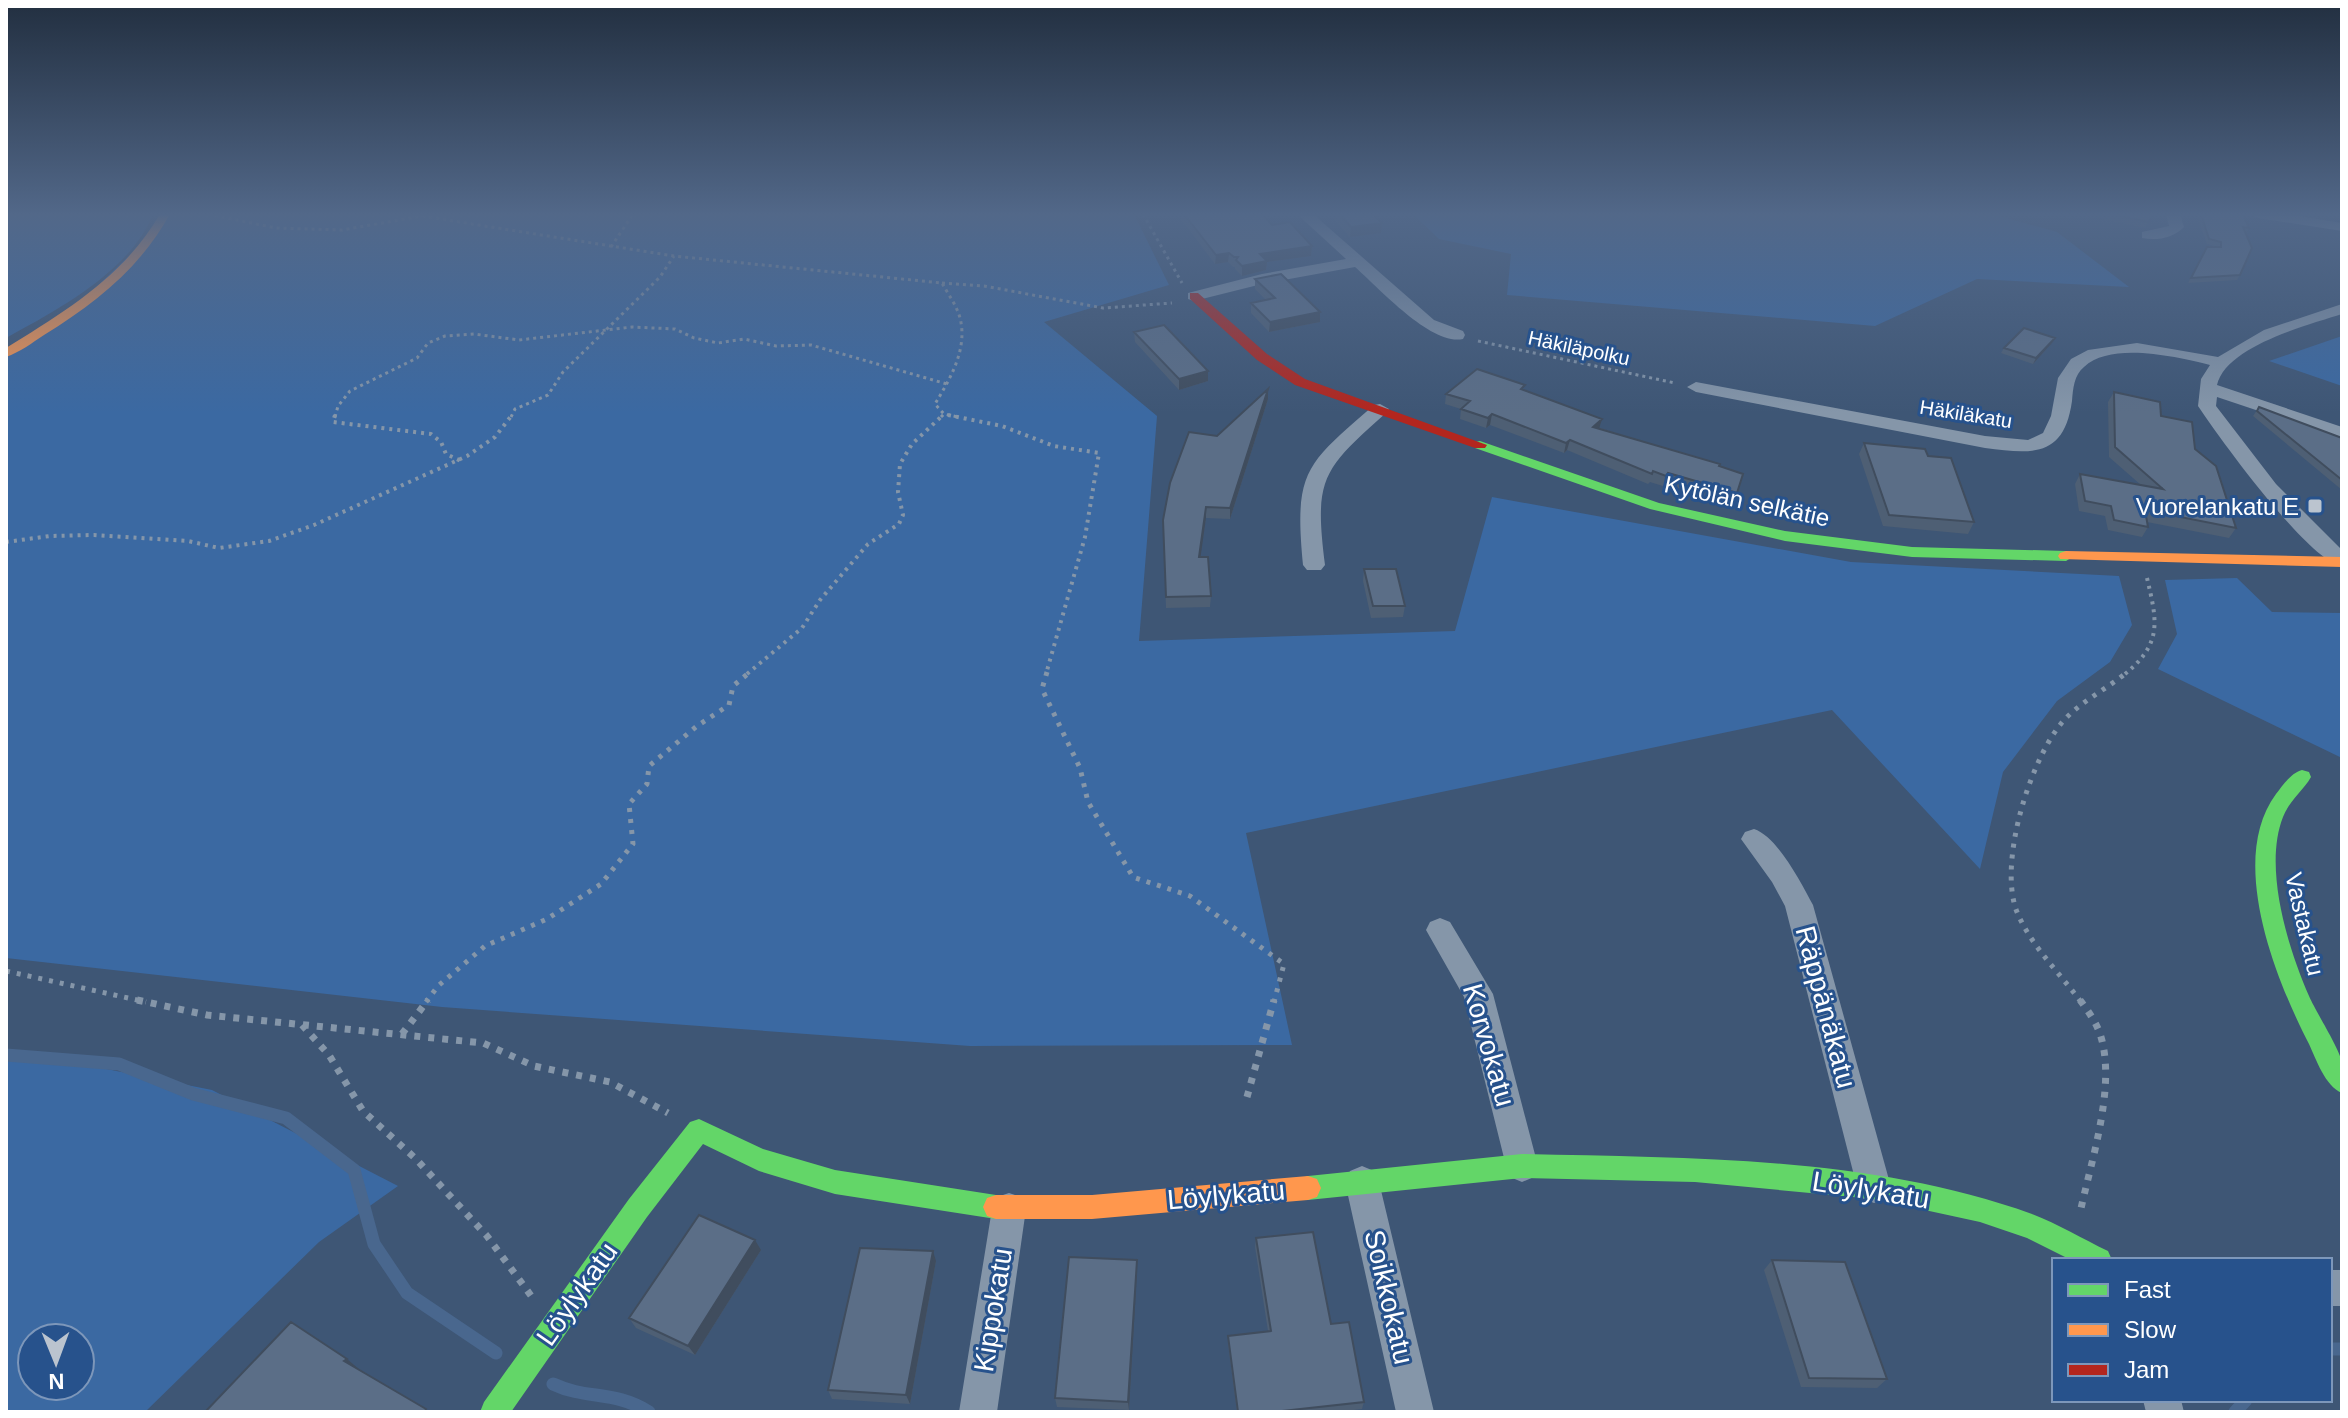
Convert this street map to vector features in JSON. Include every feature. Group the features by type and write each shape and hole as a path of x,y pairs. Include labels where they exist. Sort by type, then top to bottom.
{"street":[{"path":"6,353 64,317 111,280"},
{"path":"1187,299 1258,280"},
{"path":"1377,280 1428,323 1457,335"},
{"name":"Kytölän selkätie","path":"1187,299 1279,370 1326,392 1586,483 1714,522 1851,546 1912,552 2342,561"},
{"path":"2342,309 2256,340 2221,363 2211,376 2207,406 2221,429 2284,503 2342,561"},
{"name":"Häkiläkatu","path":"1696,387 1985,442 2028,446 2042,443 2051,436 2068,377 2085,356 2109,350 2162,349 2221,363"},
{"path":"2208,388 2342,433"},
{"path":"1314,565 1307,510 1310,485 1320,465 1380,409"},
{"name":"Vastakatu","path":"2302,777 2282,799 2271,822 2266,846 2269,893 2301,1009 2342,1082"},
{"name":"Räppänäkatu","path":"1754,839 1782,874 1799,905 1874,1187"},
{"name":"Korvokatu","path":"1440,930 1478,994 1522,1166"},
{"name":"Löylykatu","path":"494,1412 638,1208 699,1130 759,1159 835,1182 1009,1209 1092,1207 1522,1166 1695,1170 1874,1187 1980,1210 2032,1227 2096,1258"},
{"name":"Soikkokatu","path":"1362,1182 1415,1412"},
{"name":"Kippokatu","path":"978,1412 1009,1209"}],"path":[{"path":"6,542 75,534 188,541 216,548 278,538 326,522 401,484 461,461 507,428 515,409 548,395 563,372 657,280"},
{"path":"914,280 980,283 1107,309 1187,299 1180,280"},
{"path":"942,283 960,318 956,369 935,404 944,414 1002,426 1054,446 1099,453 1085,537 1042,689 1080,768 1088,802 1133,877 1190,896 1284,964 1247,1097"},
{"path":"461,461 446,454 441,442 431,434 333,422 338,406 350,391 417,358 428,343 445,336 474,334 519,340 606,329 675,329 694,338 718,343 744,339 776,346 811,345 947,384"},
{"name":"Häkiläpolku","path":"1457,335 1696,387"},
{"path":"402,1034 438,986 485,946 547,919 601,884 633,844 629,804 647,784 649,766 697,726 729,705 733,686 802,628 837,579 868,544 899,524 903,515 898,492 900,464 912,444 944,414"},
{"path":"2073,1245 2106,1066 2101,1036 2082,1004 2031,936 2016,909 2010,879 2016,831 2042,758 2059,726 2083,702 2133,670 2146,653 2156,628 2145,569 2140,559"},
{"path":"6,971 207,1015 483,1043 534,1066 610,1082 699,1130"},
{"path":"301,1024 329,1055 363,1111 416,1159 487,1236 555,1326"}],"shaded area":[{"path":"6,280 99,280 47,315 6,338"},
{"path":"103,280 1167,280 1169,285 1044,322 1157,416 1139,641 1455,631 1492,497 1851,562 2119,576 2132,625 2110,662 2057,701 2003,772 1980,869 1832,710 1246,833 1292,1045 970,1046 442,1007 6,958 6,349 71,311"},
{"path":"1508,280 1974,280 1875,326 1507,295"},
{"path":"1999,280 2120,280 2129,287"},
{"path":"2342,336 2342,386 2269,361"},
{"path":"2237,578 2272,612 2342,613 2342,758 2158,669 2177,634 2165,580"},
{"path":"6,1049 212,1090 398,1186 319,1242 145,1412 6,1412"}],"building":[{"path":"1256,280 1287,280 1320,312 1270,322 1251,303 1275,298"},
{"path":"1164,325 1208,371 1179,379 1134,332"},
{"path":"2024,328 2055,338 2036,358 2004,348"},
{"path":"1477,369 1525,385 1521,389 1602,419 1593,427 1720,464 1743,474 1737,493 1668,473 1666,476 1653,471 1652,474 1570,440 1566,443 1492,414 1488,418 1461,409 1470,401 1446,394"},
{"path":"1268,389 1230,508 1206,507 1199,557 1208,557 1211,596 1166,597 1163,520 1170,483 1189,432 1217,436"},
{"path":"2114,392 2160,402 2161,416 2192,422 2195,449 2216,466 2236,528 2145,510 2148,527 2114,520 2111,506 2085,501 2080,474 2163,489 2115,447"},
{"path":"2259,407 2342,438 2342,480 2257,411"},
{"path":"1864,443 1925,449 1928,456 1951,458 1974,522 1889,515"},
{"path":"1364,569 1396,569 1405,606 1373,606"},
{"path":"699,1215 755,1240 688,1346 629,1318"},
{"path":"1313,1232 1331,1324 1349,1322 1364,1402 1273,1412 1238,1412 1228,1336 1271,1331 1256,1238"},
{"path":"860,1248 933,1251 906,1395 828,1390"},
{"path":"1069,1257 1137,1260 1128,1402 1055,1398"},
{"path":"1772,1260 1845,1262 1887,1379 1809,1378"},
{"path":"291,1322 347,1359 344,1361 426,1409 424,1412 205,1412"}],"waterway":[{"path":"6,1055 119,1064 193,1094 286,1118 354,1170 374,1244 407,1293 496,1353"},
{"path":"2332,1349 2342,1349"},
{"path":"553,1384 624,1401 649,1412"},
{"path":"2235,1412 2244,1402"}],"traffic: fast":[{"path":"1480,445 1655,506 1785,536 1912,552 2066,556"},
{"path":"2302,777 2273,815 2266,852 2267,886 2273,921 2296,992 2342,1082"},
{"path":"494,1412 638,1208 699,1130 759,1159 835,1182 996,1207"},
{"path":"1308,1188 1522,1166 1695,1170 1790,1178 1874,1187 1980,1210 2032,1227 2095,1258"}],"traffic: slow":[{"path":"6,353 74,310 113,280"},
{"path":"2066,556 2342,562"},
{"path":"996,1207 1092,1207 1308,1188"}],"traffic: jam":[{"path":"1194,296 1262,357 1300,382 1480,445"}],"place":[{"name":"Vuorelankatu E","path":"2315,506"}]}
